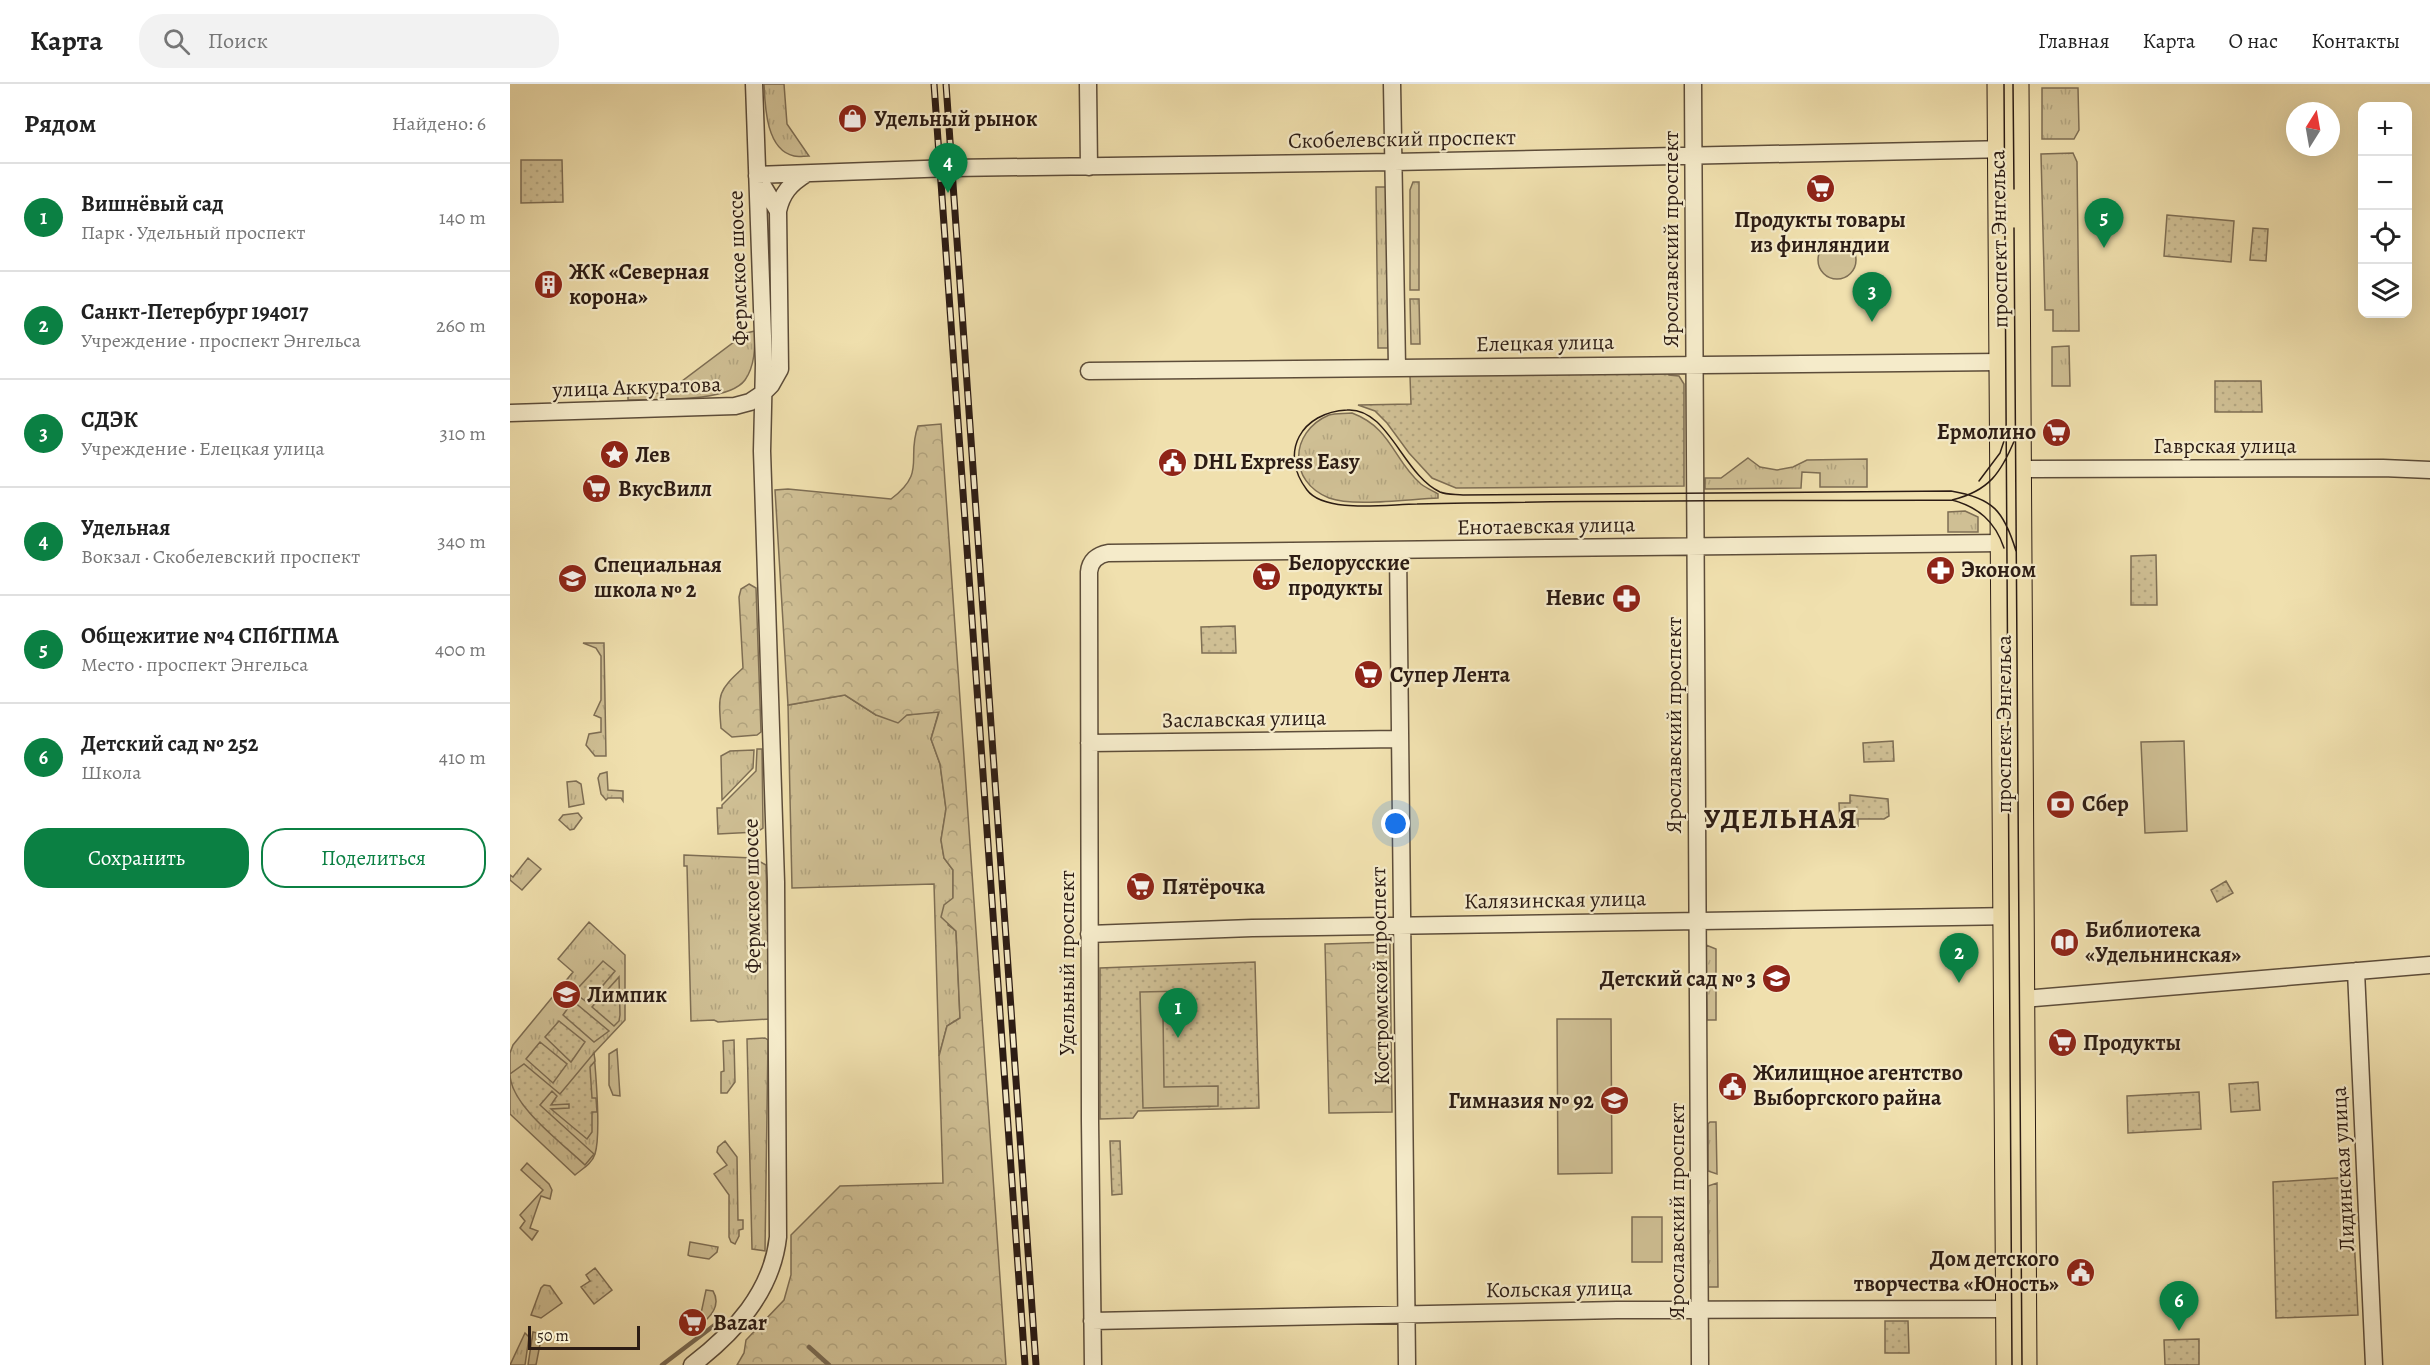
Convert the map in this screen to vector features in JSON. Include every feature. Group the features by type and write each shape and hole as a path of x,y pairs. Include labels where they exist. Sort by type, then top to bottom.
{"main road":[{"name":"проспект Энгельса","path":"1998,84 2008,149 2020,469 2014,916 2016,1309 2026,1365"},
{"name":"проспект Энгельса","path":"2007,1365 2016,1309 2024,999 2014,916 2002,543 2001,362 2008,149 2018,84"}],"street":[{"path":"1088,84 1089,167"},
{"path":"1392,84 1397,368"},
{"name":"Ярославский проспект","path":"1693,84 1700,1365"},
{"name":"Фермское шоссе","path":"692,1365 717,1346 745,1315 763,1289 776,1254 778,1237 776,882 762,394 764,364 754,92"},
{"name":"Скобелевский проспект","path":"757,176 952,168 1394,162 2008,149"},
{"path":"778,211 781,198 787,189 806,174"},
{"name":"Фермское шоссе","path":"757,176 778,211 780,369 771,385 762,394"},
{"name":"Елецкая улица","path":"1089,371 2001,362"},
{"name":"улица Аккуратова","path":"510,413 715,408 750,402 762,394"},
{"name":"Гаврская улица","path":"2020,469 2383,468 2430,470"},
{"name":"Енотаевская улица","path":"1092,561 1101,554 1108,553 2002,543"},
{"name":"Костромской проспект","path":"1398,550 1407,1365"},
{"name":"Удельный проспект","path":"1092,561 1089,572 1089,934 1093,1365"},
{"name":"Заславская улица","path":"1089,742 1400,740"},
{"name":"Калязинская улица","path":"1089,934 1402,925 2014,916"},
{"path":"2024,999 2430,965"},
{"name":"Лидинская улица","path":"2356,971 2374,1365"},
{"name":"Кольская улица","path":"1092,1321 1617,1310 2016,1309"}],"green space":[{"path":"764,84 784,84 787,124 809,156 794,156 785,152 772,136 765,104"},
{"path":"2042,88 2078,88 2079,130 2074,139 2042,139"},
{"path":"2073,153 2077,162 2079,331 2053,331 2053,310 2045,310 2041,154"},
{"path":"521,160 562,160 563,202 521,203"},
{"path":"1413,182 1419,182 1419,290 1410,290 1410,190"},
{"path":"1376,187 1386,187 1388,348 1378,348"},
{"path":"2167,215 2234,221 2231,262 2164,256"},
{"path":"2253,228 2268,229 2266,261 2250,260"},
{"path":"1837,241 1850,247 1856,260 1850,273 1837,279 1824,273 1818,260 1824,247"},
{"path":"1410,299 1419,299 1420,344 1411,344"},
{"path":"755,331 751,369 745,380 736,387 708,396 628,400 628,395 670,390 746,333"},
{"path":"2069,346 2070,386 2052,386 2052,347"},
{"path":"1669,372 1669,375 1679,376 1684,384 1684,486 1456,488 1432,478 1375,411 1358,405 1411,404 1410,376"},
{"path":"2215,381 2261,381 2262,412 2215,412"},
{"path":"1352,413 1376,427 1412,475 1438,494 1438,498 1352,502 1329,498 1316,491 1306,481 1300,469 1301,445 1306,433 1329,415"},
{"path":"941,424 1006,1365 737,1365 744,1353 746,1340 784,1300 791,1275 791,1235 840,1186 943,1183 939,1056 947,1026 960,1018 956,931 941,917 944,905 953,898 953,870 944,858 941,840 946,809 940,764 931,739 939,712 907,715 898,723 876,715 845,695 788,705 775,490 788,489 891,499 909,481 912,473 918,426"},
{"path":"1748,458 1760,467 1777,470 1793,467 1807,460 1867,459 1867,487 1820,487 1820,473 1802,472 1801,488 1705,489 1705,478 1721,478"},
{"path":"1965,511 1978,517 1978,532 1948,532 1948,512"},
{"path":"2156,555 2157,605 2131,605 2131,556"},
{"path":"749,584 756,588 761,732 757,735 732,737 721,728 720,700 724,688 743,668 739,597 741,589"},
{"path":"1235,626 1236,653 1202,653 1201,627"},
{"path":"583,643 604,643 606,756 595,756 586,745 589,734 601,732 601,718 594,715 601,700 601,656 596,648"},
{"path":"845,695 876,715 907,715 939,711 931,739 940,764 946,809 941,840 944,858 953,870 953,899 948,925 956,931 960,1018 947,1026 939,1056 934,884 792,888 788,705"},
{"path":"1893,741 1894,761 1864,762 1863,743"},
{"path":"2184,741 2187,831 2145,833 2141,742"},
{"path":"757,749 762,749 763,828 757,832 718,834 717,808 722,808 722,805 756,771"},
{"path":"754,750 753,768 722,800 721,756 730,751"},
{"path":"607,772 608,790 623,791 623,801 621,798 606,800 601,794 598,778 600,774"},
{"path":"576,781 581,784 584,804 569,807 567,782"},
{"path":"1850,795 1888,799 1889,816 1884,819 1858,819 1858,826 1840,826 1839,803 1850,803"},
{"path":"578,813 582,818 574,829 570,830 559,820 563,815"},
{"path":"684,855 753,858 766,865 770,1019 691,1021 687,866 684,866"},
{"path":"528,858 541,869 522,890 510,880 510,875 513,877"},
{"path":"2226,881 2233,893 2217,902 2211,890"},
{"path":"589,922 625,955 625,1020 594,1053 598,1105 597,1145 592,1161 575,1175 510,1114 510,1053 513,1045 573,972 558,959"},
{"path":"1390,942 1392,1112 1329,1113 1325,944"},
{"path":"1706,945 1716,949 1716,1020 1707,1020"},
{"path":"603,961 615,971 588,1003 576,994 579,987"},
{"path":"1255,962 1259,1108 1138,1111 1133,1118 1100,1119 1100,968"},
{"path":"619,977 620,1015 619,1021 614,1026 592,1007"},
{"path":"1186,991 1187,1012 1163,1013 1164,1087 1218,1086 1218,1106 1143,1108 1140,992"},
{"path":"573,1001 609,1031 594,1042 563,1015"},
{"path":"1557,1019 1611,1019 1612,1173 1558,1174"},
{"path":"559,1021 585,1042 571,1062 545,1037"},
{"path":"765,1038 768,1040 765,1251 752,1249 747,1039"},
{"path":"734,1040 735,1082 727,1093 721,1093 721,1072 724,1071 723,1041"},
{"path":"540,1042 567,1064 553,1083 526,1059"},
{"path":"617,1049 620,1096 613,1095 609,1085 609,1054"},
{"path":"594,1053 595,1061 590,1067 592,1098 596,1098 597,1112 592,1112 592,1132 587,1139 551,1109 569,1108 569,1104 551,1105 557,1096 552,1091 540,1105 594,1154 585,1165 528,1111 512,1086 510,1074 524,1064 560,1094"},
{"path":"2258,1082 2260,1110 2231,1112 2229,1084"},
{"path":"2199,1092 2201,1129 2128,1133 2127,1096"},
{"path":"1716,1122 1717,1174 1708,1171 1708,1124"},
{"path":"725,1141 737,1157 738,1220 743,1220 743,1229 739,1230 735,1244 729,1237 729,1195 714,1174 727,1165 717,1152 718,1147"},
{"path":"1110,1141 1120,1141 1122,1194 1112,1195"},
{"path":"527,1163 549,1184 552,1190 550,1199 541,1196 530,1228 538,1231 532,1240 520,1228 525,1221 520,1215 543,1190 521,1170"},
{"path":"2351,1177 2358,1315 2276,1318 2273,1182"},
{"path":"1717,1183 1718,1287 1708,1287 1708,1186"},
{"path":"1632,1217 1662,1217 1662,1262 1632,1262"},
{"path":"690,1242 718,1247 717,1252 709,1259 690,1256 688,1255"},
{"path":"595,1268 612,1290 594,1304 581,1287 590,1281 586,1275"},
{"path":"544,1285 550,1286 562,1303 541,1318 531,1315"},
{"path":"706,1290 713,1291 716,1302 707,1319 700,1318"},
{"path":"1885,1321 1908,1321 1909,1353 1885,1353"},
{"path":"533,1332 542,1334 536,1365 528,1365"},
{"path":"525,1333 529,1337 525,1365 510,1365"},
{"path":"2199,1339 2199,1365 2165,1365 2164,1340"}],"waterway":[{"path":"662,1365 716,1324"},
{"path":"809,1347 829,1365"}],"tram line":[{"path":"2004,84 2012,1365"},
{"path":"2013,84 2014,189"},
{"path":"2014,228 2022,1365"},
{"path":"2015,439 1999,471 1985,486 1975,491 1965,496 1952,500 1551,502 1358,506 1342,505 1316,497 1307,490 1299,476 1295,462 1295,449 1299,436 1307,426 1331,412 1347,410 1361,412 1374,419 1416,472 1427,483 1446,494 1951,491 1965,494 1977,498 1995,509 2007,526 2016,551"},
{"path":"1979,481 2000,453 2004,441"},
{"path":"1952,500 1984,516 1996,530 2004,548"}],"railway":[{"path":"934,84 1025,1365"},
{"path":"946,84 1036,1365"}],"place":[{"name":"Удельный рынок","path":"853,119"},
{"name":"Продукты товары из финляндии","path":"1820,188"},
{"name":"Удельная","path":"948,193"},
{"name":"Общежитие №4 СПбГПМА","path":"2104,248"},
{"name":"ЖК «Северная корона»","path":"548,285"},
{"name":"СДЭК","path":"1872,322"},
{"name":"Ермолино","path":"2057,432"},
{"name":"Лев","path":"614,455"},
{"name":"DHL Express Easy","path":"1172,462"},
{"name":"ВкусВилл","path":"597,489"},
{"name":"Эконом","path":"1940,570"},
{"name":"Белорусские продукты","path":"1267,576"},
{"name":"Специальная школа № 2","path":"573,578"},
{"name":"Невис","path":"1626,598"},
{"name":"Супер Лента","path":"1369,675"},
{"name":"Сбер","path":"2061,804"},
{"name":"Пятёрочка","path":"1141,887"},
{"name":"Библиотека «Удельнинская»","path":"2064,943"},
{"name":"Детский сад № 3","path":"1777,979"},
{"name":"Санкт-Петербург 194017","path":"1959,983"},
{"name":"Лимпик","path":"566,995"},
{"name":"Вишнёвый сад","path":"1178,1038"},
{"name":"Продукты","path":"2062,1043"},
{"name":"Жилищное агентство Выборгского райна","path":"1732,1086"},
{"name":"Гимназия № 92","path":"1615,1101"},
{"name":"Дом детского творчества «Юность»","path":"2080,1272"},
{"name":"Bazar","path":"692,1323"},
{"name":"Детский сад № 252","path":"2179,1331"}],"district":[{"name":"УДЕЛЬНАЯ","path":"1781,819"}]}
